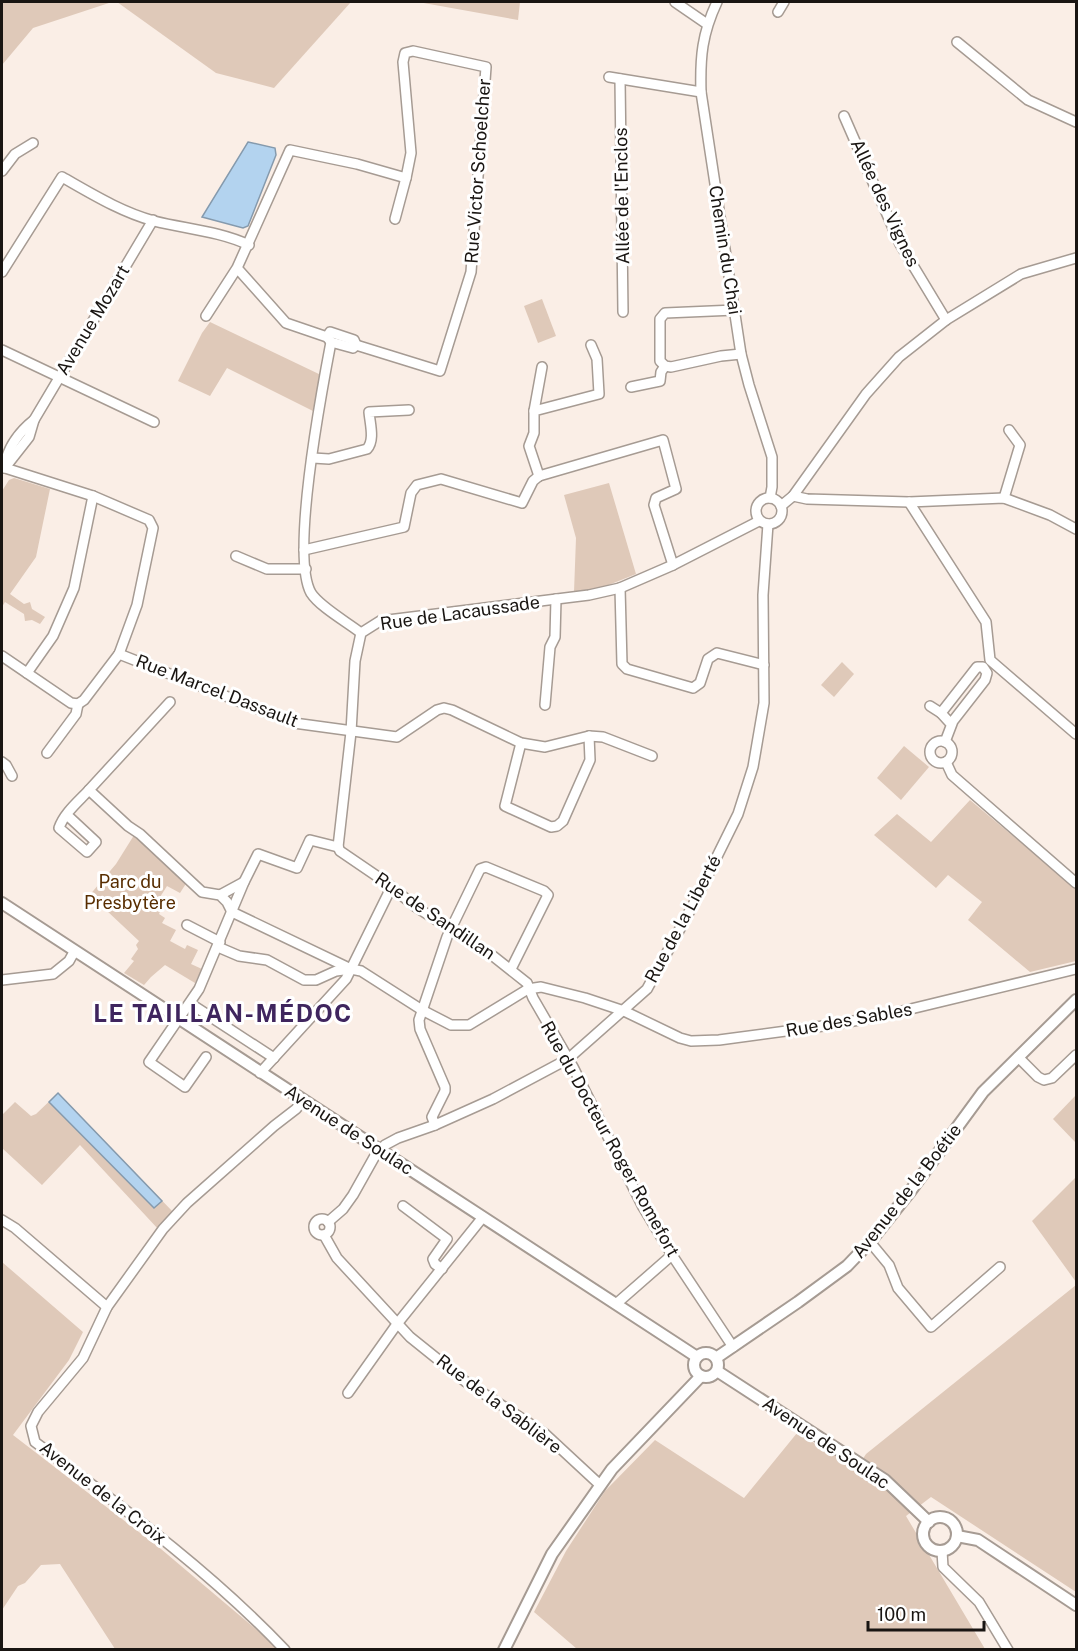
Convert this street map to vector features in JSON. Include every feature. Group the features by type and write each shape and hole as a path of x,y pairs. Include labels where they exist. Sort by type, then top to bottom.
{"main road":[{"name":"Avenue de Soulac","path":"2,903 697,1357"},
{"name":"Avenue de la Boétie","path":"716,1358 847,1266 870,1242 984,1092 1077,1000"},
{"path":"708,1353 716,1358 717,1371 709,1377 701,1376 694,1369 697,1357 708,1353"},
{"name":"Avenue de Soulac","path":"717,1371 885,1480 929,1522"},
{"path":"504,1650 552,1554 599,1484 701,1376"},
{"path":"937,1518 950,1520 957,1530 957,1536 954,1545 942,1551 929,1547 924,1539 924,1533 929,1522 937,1518"},
{"path":"957,1536 978,1540 1077,1605"}],"street":[{"path":"675,2 707,24"},
{"name":"Chemin du Chai","path":"717,2 707,24 700,59 701,92 719,223 741,354 772,457 770,498"},
{"path":"778,12 784,2"},
{"path":"957,42 1028,100 1077,122"},
{"name":"Rue Victor Schoelcher","path":"329,340 353,348 356,345 440,371 471,272 486,67 413,51 405,53 403,63 411,153 395,219"},
{"path":"609,77 701,92"},
{"name":"Allée de l'Enclos","path":"620,79 624,312"},
{"name":"Allée des Vignes","path":"844,116 900,244 946,320"},
{"path":"2,171 15,153 33,143"},
{"path":"206,316 249,245 290,150 357,164 406,178"},
{"path":"2,272 62,177 123,211 153,220 233,237 249,245"},
{"name":"Avenue Mozart","path":"2,469 29,437 34,420 59,376 153,220"},
{"path":"781,506 793,496 866,394 899,357 946,320 1021,274 1077,258"},
{"path":"237,268 286,323 329,340 307,505 304,550 306,569 311,591 317,600 361,633"},
{"path":"735,310 668,312 662,315 660,319 660,361 665,366 671,367 741,354"},
{"path":"534,411 599,394 597,359 591,345"},
{"path":"2,350 154,422"},
{"path":"631,387 660,381 661,372 665,366"},
{"path":"538,476 530,446 534,433 534,411 542,367"},
{"path":"313,458 329,459 367,449 371,441 369,412 408,410"},
{"path":"1004,498 1020,445 1009,430"},
{"path":"304,550 404,527 411,494 417,485 441,479 522,503 538,476 663,440 676,489 656,498 654,505 673,565"},
{"path":"2,469 93,496 149,520 153,528 137,605 119,654 84,700 78,704 71,703 2,656"},
{"path":"27,673 53,636 74,588 93,496"},
{"path":"793,496 807,499 909,502 1004,498 1050,515 1077,529"},
{"path":"770,498 781,506 779,520 764,522 756,515 757,506 761,500 770,498"},
{"path":"909,502 986,621 990,660 1077,734"},
{"name":"Rue de Lacaussade","path":"338,847 351,732 355,661 361,633 380,621 589,595 620,588 764,522"},
{"name":"Rue de la Liberté","path":"324,1235 330,1229 328,1222 343,1209 380,1150 398,1138 435,1125 568,1059 647,989 693,905 738,814 753,767 764,703 764,522"},
{"path":"236,556 267,569 306,569"},
{"path":"620,588 622,664 627,669 693,688 700,683 708,658 717,653 764,665"},
{"path":"545,705 550,647 555,636 556,599"},
{"name":"Rue Marcel Dassault","path":"119,654 294,723 397,738 437,710 444,708 521,743"},
{"path":"940,713 977,668 980,666 986,669 984,680 951,724 945,742"},
{"path":"66,815 170,702"},
{"path":"47,753 76,714 78,704"},
{"path":"930,706 951,724"},
{"path":"589,736 590,760 563,821 551,827 505,806 521,743 544,747 589,736 603,737 652,756"},
{"path":"937,742 945,742 951,747 953,753 946,762 937,762 932,758 932,747 937,742"},
{"path":"2,762 12,776"},
{"path":"946,762 952,775 1077,883"},
{"path":"89,790 202,892 220,895 232,912 351,969 361,971 422,1010 451,1025 469,1025 528,989"},
{"path":"206,1057 185,1087 149,1062 191,1004 258,854 297,868 310,840 338,847"},
{"name":"Rue de Sandillan","path":"338,847 340,851 390,888 511,969 527,983 528,989"},
{"path":"435,1125 432,1117 446,1091 420,1029 419,1020 433,973 450,929 480,869 486,867 544,891 548,895 511,969"},
{"path":"220,895 244,882"},
{"path":"260,1073 346,980 390,888"},
{"path":"187,924 239,956 267,960 304,980 310,981 336,971 351,969"},
{"path":"2,980 54,974 69,961 74,951"},
{"name":"Rue des Sables","path":"528,989 541,987 585,998 624,1011 680,1038 692,1041 719,1040 838,1024 894,1013 1077,969"},
{"name":"Rue du Docteur Roger Romefort","path":"528,989 568,1059 643,1207 733,1347"},
{"path":"191,1004 274,1058"},
{"path":"1018,1058 1044,1080 1052,1078 1077,1055"},
{"name":"Avenue de la Croix","path":"285,1650 267,1631 162,1537 35,1442 31,1426 38,1412 83,1358 107,1307 157,1237 188,1203 296,1109 303,1100"},
{"path":"403,1206 447,1239 433,1258 435,1264 442,1269"},
{"path":"348,1393 397,1324 483,1217"},
{"path":"2,1220 15,1228 107,1307"},
{"name":"Rue de la Sablière","path":"324,1235 337,1258 397,1324 466,1382 544,1433 599,1484"},
{"path":"870,1242 890,1264 898,1288 931,1327 1000,1267"},
{"path":"616,1304 672,1255"},
{"path":"942,1551 943,1567 979,1602 1008,1650"}],"green space":[{"path":"2,2 112,2 33,28 2,65"},
{"path":"117,2 351,2 274,88 216,73"},
{"path":"418,2 520,2 518,20"},
{"path":"542,299 556,336 538,343 524,306"},
{"path":"210,322 321,375 313,411 227,368 210,396 178,381"},
{"path":"14,478 50,489 36,557 10,594 24,604 30,602 32,609 45,617 40,624 32,620 25,621 24,614 5,602 2,607 2,491 9,480"},
{"path":"609,483 636,574 601,588 574,592 576,538 564,495"},
{"path":"842,662 854,674 834,697 821,685"},
{"path":"904,746 929,767 901,800 877,778"},
{"path":"970,800 1076,889 1076,961 1030,972 968,920 982,902 948,875 936,888 874,835 897,814 931,842"},
{"name":"Parc du Presbytère","path":"136,832 187,882 180,893 167,886 155,905 161,909 159,914 165,918 162,923 176,930 170,941 185,949 187,945 198,950 191,964 202,969 195,983 165,965 144,985 124,973 134,961 131,959 138,949 136,945 139,941 106,910 88,897 116,864"},
{"path":"58,1093 174,1213 159,1230 80,1145 42,1185 2,1148 2,1115 15,1102 31,1116"},
{"path":"1076,1095 1076,1143 1053,1119"},
{"path":"1076,1177 1076,1282 1032,1221"},
{"path":"2,1262 83,1332 69,1360 13,1435 161,1549 277,1647 273,1650 115,1649 60,1564 41,1565 25,1583 18,1586 2,1610"},
{"path":"1076,1285 1076,1592 931,1497 906,1516 985,1649 577,1649 534,1612 566,1551 605,1491 655,1440 744,1498 797,1433 857,1468 866,1454"}],"water":[{"path":"248,142 275,148 276,155 248,226 243,228 202,217"},
{"path":"58,1093 162,1201 154,1208 49,1102"}],"district":[{"name":"LE TAILLAN-MÉDOC","path":"223,1014"}]}
